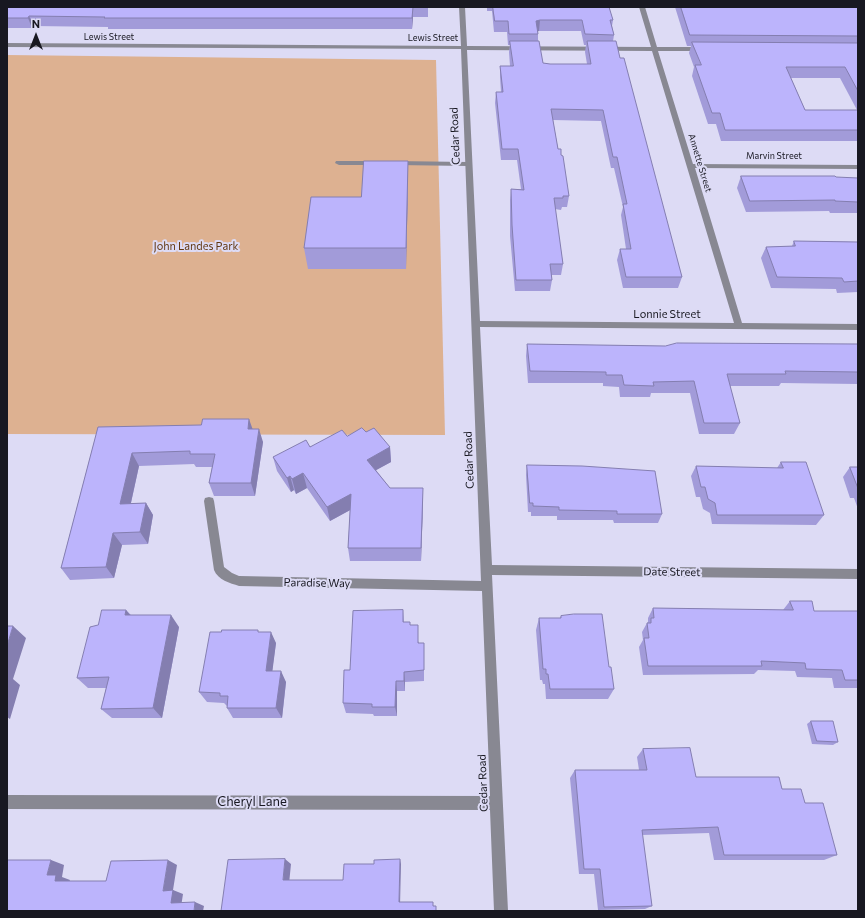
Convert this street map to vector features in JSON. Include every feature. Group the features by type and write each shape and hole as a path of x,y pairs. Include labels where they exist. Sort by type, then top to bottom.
{"street":[{"name":"Cedar Road","path":"462,7 465,47 468,164 501,911"},
{"name":"Annette Street","path":"642,7 739,326"},
{"name":"Lewis Street","path":"7,45 709,49"},
{"path":"339,163 468,164"},
{"name":"Marvin Street","path":"691,166 858,167"},
{"name":"Lonnie Street","path":"475,324 858,327"},
{"name":"Paradise Way","path":"209,501 219,570 228,577 239,581 487,586"},
{"name":"Date Street","path":"486,570 858,574"},
{"name":"Cheryl Lane","path":"7,802 496,803"}],"green space":[{"name":"John Landes Park","path":"7,55 436,60 445,435 7,434"}],"building":[{"path":"7,7 413,7 412,18 104,18 105,17 29,16 28,18 7,18"},
{"path":"493,7 609,7 613,20 610,20 614,35 585,34 582,20 540,20 536,21 538,34 509,34 508,21 495,21"},
{"path":"681,7 858,7 858,36 690,35"},
{"path":"510,41 539,41 543,63 591,64 587,41 616,41 620,58 624,58 682,277 626,277 620,249 631,249 623,204 627,204 617,157 613,157 603,110 551,109 558,149 561,149 561,155 563,156 569,196 554,198 563,264 550,264 552,280 516,280 511,189 524,190 518,149 502,149 496,92 503,92 500,66 513,66"},
{"path":"692,42 858,43 858,91 845,67 786,67 805,110 858,110 858,130 725,130 720,113 712,113 695,65 701,65"},
{"path":"364,161 408,161 406,248 304,248 311,197 361,197"},
{"path":"741,176 835,176 858,178 858,202 835,200 750,201"},
{"path":"794,241 858,242 858,281 844,282 842,278 777,277 766,247 795,246"},
{"path":"677,343 858,344 858,372 785,371 786,374 727,374 740,423 704,423 694,381 653,382 654,386 624,385 622,375 606,375 606,372 530,371 527,344 665,346"},
{"path":"203,419 249,419 248,429 259,429 251,483 209,483 215,454 190,454 190,451 132,453 120,504 146,503 140,532 113,533 106,567 61,568 98,427 201,425"},
{"path":"362,428 366,432 374,428 390,447 367,460 390,488 423,488 421,548 348,548 351,494 327,507 303,473 292,479 290,476 287,478 273,457 306,440 310,447 342,430 347,436"},
{"path":"781,462 806,462 824,515 717,515 715,503 708,499 705,487 701,487 696,466 783,468"},
{"path":"527,465 582,466 655,471 662,514 617,514 617,511 559,510 559,507 533,506 533,503 530,503"},
{"path":"850,467 858,467 858,488"},
{"path":"790,601 812,601 814,611 858,611 858,680 845,680 842,670 806,669 805,663 761,661 762,666 648,666 644,638 649,638 647,623 651,623 651,618 654,618 653,608 793,610"},
{"path":"102,610 126,610 125,615 171,615 153,708 101,709 109,677 77,678 90,627 98,625"},
{"path":"403,610 403,622 410,622 410,625 418,625 418,643 424,643 424,670 404,672 404,681 396,681 395,707 372,707 372,704 343,703 344,670 350,670 353,611"},
{"path":"574,614 602,614 609,667 611,667 614,689 550,689 548,674 546,674 546,669 543,669 539,618 561,618 561,616"},
{"path":"7,626 13,626 7,646"},
{"path":"222,630 258,630 258,632 271,632 266,671 281,671 276,708 227,708 228,696 220,696 220,693 199,692 210,632 221,632"},
{"path":"811,721 833,721 838,742 817,741"},
{"path":"690,748 696,777 779,777 782,789 801,789 805,803 823,803 837,855 724,855 718,827 642,830 652,906 604,907 600,869 584,869 575,770 647,770 643,749"},
{"path":"285,859 283,880 343,880 344,864 374,864 374,860 400,859 399,902 433,902 433,906 436,906 436,911 221,911 228,860"},
{"path":"7,860 51,860 47,875 56,875 55,881 106,881 111,861 168,860 163,891 173,890 171,903 195,902 194,911 7,911"}]}
